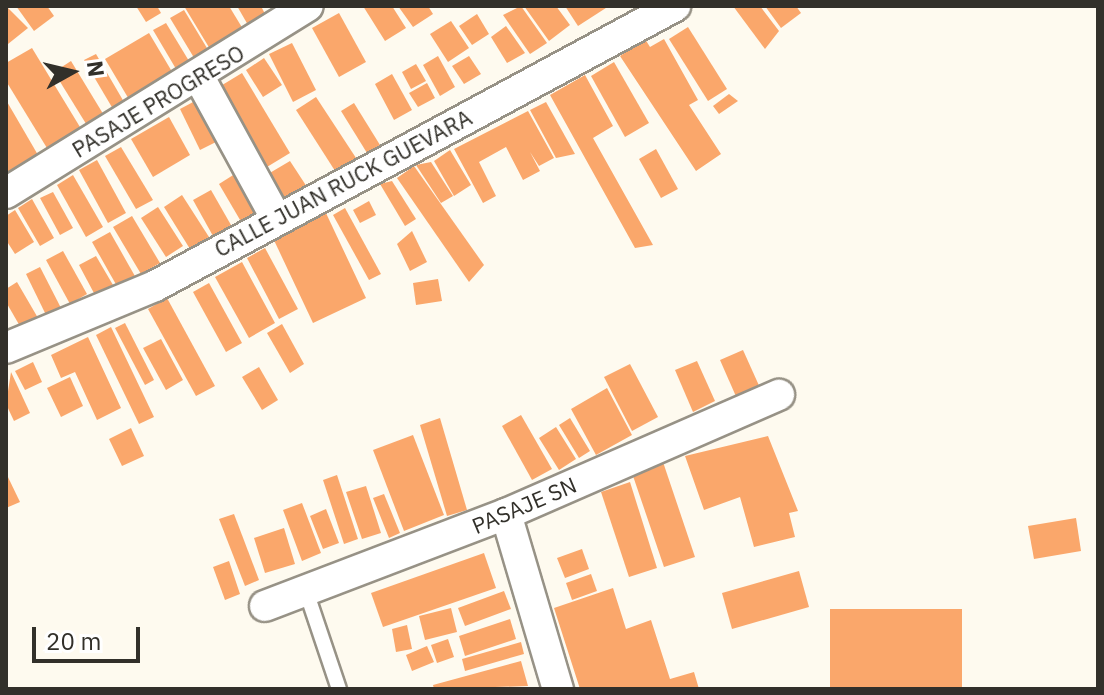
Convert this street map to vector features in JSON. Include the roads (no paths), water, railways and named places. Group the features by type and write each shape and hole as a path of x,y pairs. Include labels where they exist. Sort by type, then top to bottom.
{"street":[{"name":"PASAJE PROGRESO","path":"6,193 200,79 308,6"},
{"name":"CALLE JUAN RUCK GUEVARA","path":"6,348 155,286 276,218 675,6"},
{"path":"200,79 276,218"},
{"name":"PASAJE SN","path":"265,606 506,514 779,395"},
{"path":"506,514 558,689"}],"lane":[{"path":"306,591 339,689"}]}
